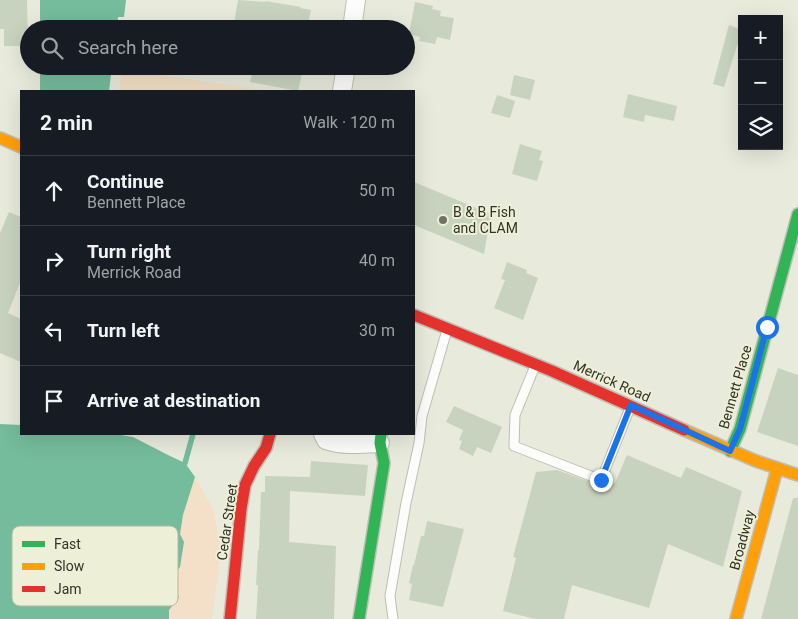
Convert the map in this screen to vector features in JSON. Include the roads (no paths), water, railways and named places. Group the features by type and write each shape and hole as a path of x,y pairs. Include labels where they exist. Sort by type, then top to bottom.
{"street":[{"path":"353,20 356,0"},
{"path":"342,90 345,75"},
{"path":"0,138 20,148"},
{"name":"Bennett Place","path":"730,451 740,429 798,214"},
{"name":"Merrick Road","path":"415,315 631,405 730,451 798,475"},
{"name":"Cedar Street","path":"230,619 245,485 254,466 266,448 270,435"},
{"path":"324,435 326,440 334,443 353,445 381,438 384,463 359,619"},
{"name":"Broadway","path":"736,619 777,469"}],"lane":[{"path":"393,619 390,596 419,443 422,416 447,328"},
{"path":"535,364 515,414 514,446 601,480 631,405"}],"waterway":[{"path":"181,469 185,463 193,435"}],"place":[{"name":"B & B Fish and CLAM","path":"443,220"}]}
